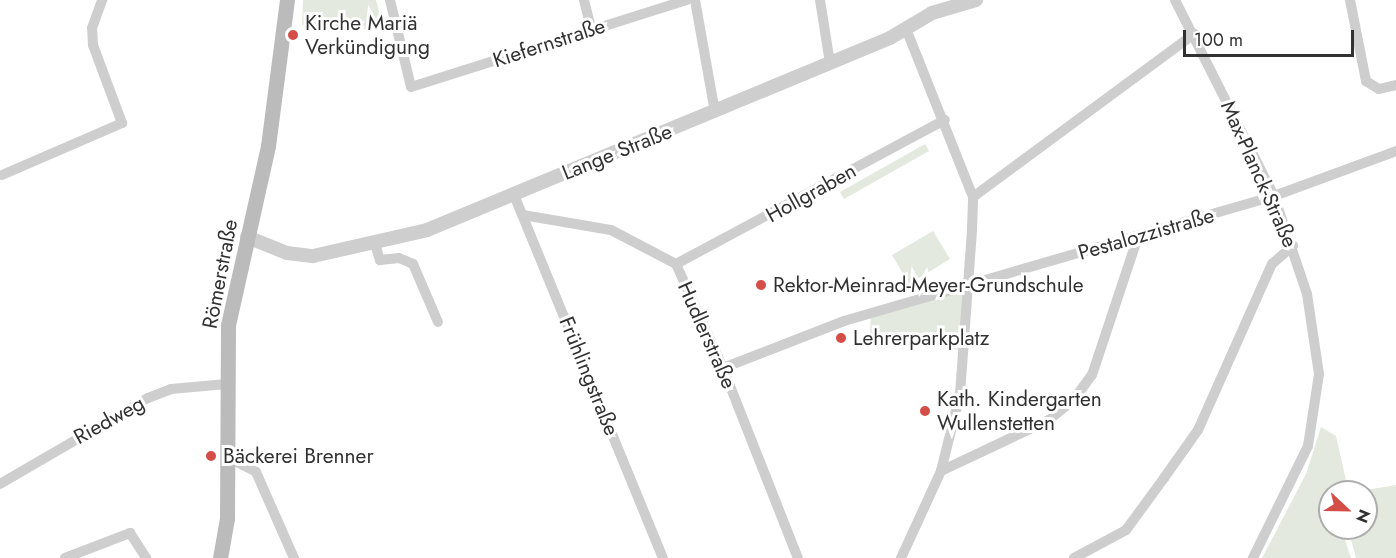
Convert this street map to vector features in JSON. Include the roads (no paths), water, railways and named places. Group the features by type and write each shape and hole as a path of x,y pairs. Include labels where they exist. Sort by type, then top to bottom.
{"main road":[{"name":"Römerstraße","path":"220,558 229,458 228,326 271,130 287,0"}],"street":[{"path":"2,175 122,123 93,45 92,28 102,0"},
{"name":"Kiefernstraße","path":"390,0 411,87 687,0"},
{"path":"584,0 591,29"},
{"path":"694,0 715,112"},
{"path":"820,0 830,63"},
{"name":"Lange Straße","path":"247,237 304,256 375,244 514,195 830,63 906,29 932,13 975,0"},
{"name":"Max-Planck-Straße","path":"1175,0 1274,196 1293,246 1319,374 1316,414 1291,486 1253,558"},
{"path":"1350,0 1366,81 1379,89 1396,85"},
{"path":"901,558 941,471 960,394 971,285 973,197 945,120 906,29"},
{"path":"973,197 1194,34"},
{"name":"Hollgraben","path":"676,264 945,120"},
{"name":"Pestalozzistraße","path":"723,368 812,332 1274,196 1396,151"},
{"name":"Frühlingstraße","path":"514,195 663,558"},
{"name":"Hudlerstraße","path":"523,215 611,230 676,264 723,368 798,558"},
{"path":"941,471 1049,420 1075,399 1092,375 1138,237"},
{"path":"375,244 380,261 399,258 413,264 438,322"},
{"path":"1074,558 1126,530 1198,430 1272,264 1293,246"},
{"name":"Riedweg","path":"0,484 148,398 171,389 227,384"},
{"path":"229,458 256,472 294,558"},
{"path":"65,558 130,533 146,558"}],"place":[{"name":"Kirche Mariä Verkündigung","path":"293,35"},
{"name":"Rektor-Meinrad-Meyer-Grundschule","path":"761,285"},
{"name":"Lehrerparkplatz","path":"841,338"},
{"name":"Kath. Kindergarten Wullenstetten","path":"925,411"},
{"name":"Bäckerei Brenner","path":"211,456"}]}
